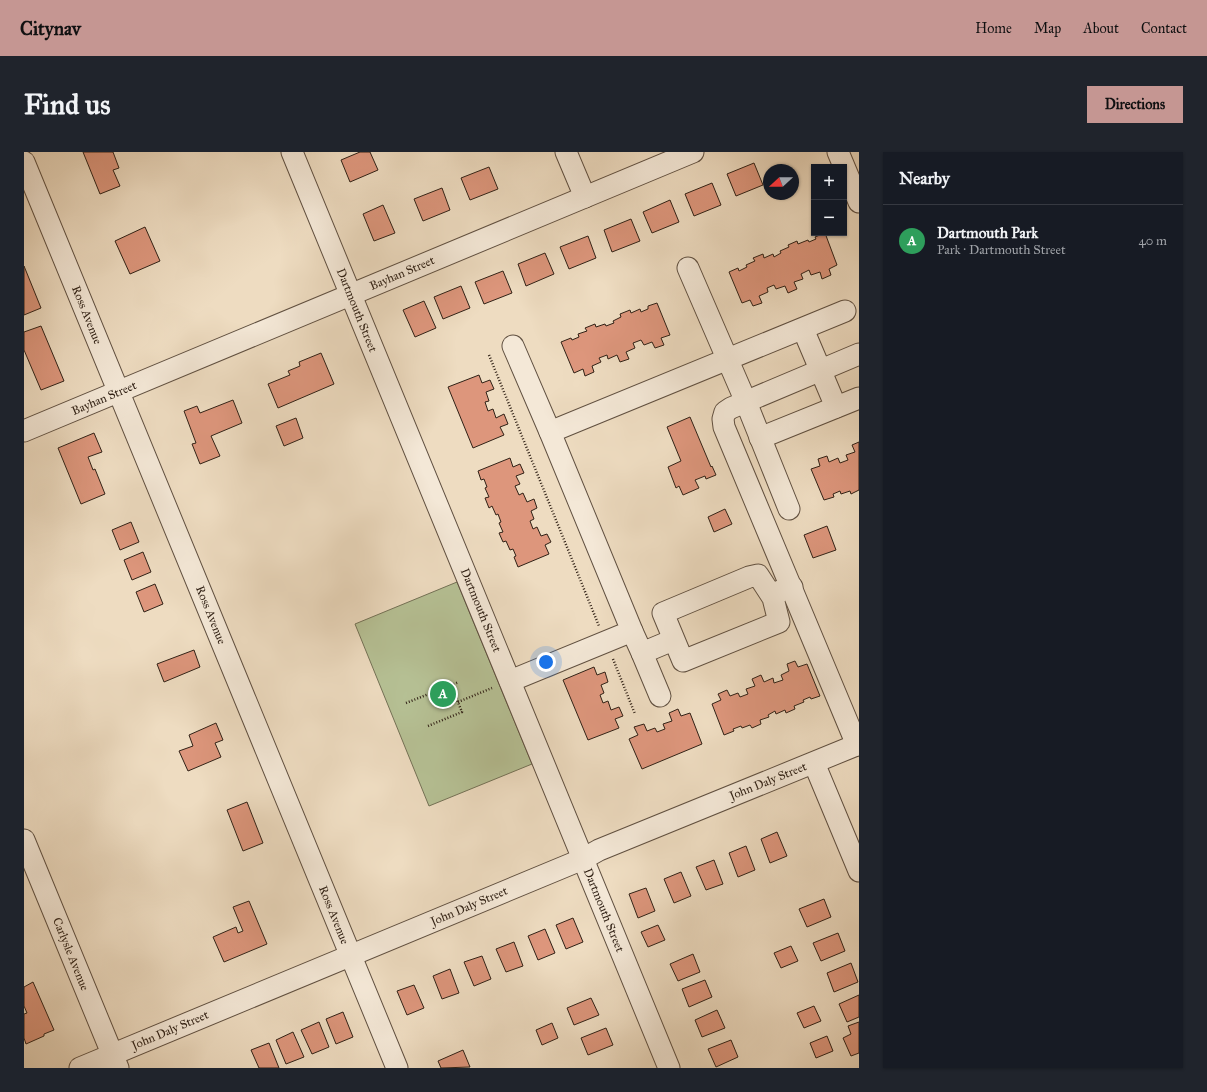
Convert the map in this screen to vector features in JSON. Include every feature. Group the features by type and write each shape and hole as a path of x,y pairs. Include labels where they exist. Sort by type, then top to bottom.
{"street":[{"name":"Dartmouth Street","path":"292,152 669,1068"},
{"path":"566,152 585,197"},
{"name":"Bayhan Street","path":"24,431 692,152"},
{"path":"838,152 859,202"},
{"name":"Ross Avenue","path":"24,162 397,1068"},
{"path":"688,268 728,359 789,509"},
{"path":"550,432 845,311"},
{"path":"803,329 836,407"},
{"path":"513,346 660,696"},
{"path":"858,744 724,427 723,419 724,412 859,354"},
{"path":"760,438 859,398"},
{"path":"758,575 773,598 779,622 682,661 663,613 749,577 758,575"},
{"path":"773,598 780,591 792,587"},
{"path":"510,681 632,631"},
{"path":"642,653 673,640"},
{"name":"John Daly Street","path":"80,1068 115,1061 350,955 858,744"},
{"path":"814,762 859,871"},
{"name":"Carlysle Avenue","path":"24,840 115,1061"}],"path":[{"path":"488,355 599,626"},
{"path":"611,654 635,714"},
{"path":"458,702 510,681"},
{"path":"406,703 459,682"},
{"path":"428,726 462,712 451,685"}],"green space":[{"path":"457,582 532,764 429,806 355,624"}],"building":[{"path":"83,152 113,152 119,168 113,170 120,186 100,194"},
{"path":"360,152 370,152 378,170 350,182 341,160"},
{"path":"754,163 763,185 736,196 727,174"},
{"path":"489,167 498,189 470,200 461,178"},
{"path":"712,183 721,205 694,216 685,194"},
{"path":"442,188 450,210 423,221 414,199"},
{"path":"670,200 679,222 652,233 643,212"},
{"path":"383,205 395,233 374,241 363,214"},
{"path":"631,219 640,241 612,252 604,230"},
{"path":"145,227 160,261 130,274 115,241"},
{"path":"588,236 596,258 569,269 560,247"},
{"path":"826,236 837,265 829,269 831,275 822,279 820,272 811,275 809,270 801,274 803,279 794,282 797,289 788,293 785,286 776,289 774,285 767,288 768,292 759,296 762,303 753,306 750,300 742,303 729,272 738,268 739,271 747,267 746,265 755,261 753,258 763,254 764,258 773,254 774,257 781,253 780,251 789,247 788,245 797,241 798,244 808,240 809,242 816,239 815,237"},
{"path":"545,253 554,274 526,286 518,264"},
{"path":"24,266 41,308 24,315"},
{"path":"503,271 512,293 484,304 475,282"},
{"path":"461,286 470,308 443,319 434,297"},
{"path":"424,301 436,328 415,337 403,310"},
{"path":"657,303 670,335 661,338 664,345 655,348 652,342 644,345 641,340 633,343 635,348 626,352 629,359 620,362 617,355 608,359 607,355 599,358 601,362 592,366 594,372 585,376 583,369 574,373 561,342 579,337 578,334 587,331 585,328 595,324 596,327 605,324 606,326 614,323 613,321 621,317 620,314 630,310 631,313 640,309 641,312 648,309 648,306"},
{"path":"41,326 64,381 41,390 24,350 24,332"},
{"path":"321,353 334,384 278,408 268,384 290,375 288,371 300,366 299,362"},
{"path":"479,375 482,383 490,380 494,389 486,392 489,401 485,402 488,411 493,409 496,418 504,414 508,424 500,427 504,435 473,448 448,387"},
{"path":"233,400 242,423 211,436 220,456 200,464 192,444 196,443 184,411 197,406 200,413"},
{"path":"690,417 711,467 712,466 716,475 706,479 705,476 695,480 699,488 683,495 679,486 676,488 668,467 681,461 667,427"},
{"path":"296,418 303,438 284,446 276,426"},
{"path":"94,433 102,452 88,457 93,470 95,469 105,494 81,504 58,448"},
{"path":"859,442 859,490 851,494 850,491 841,494 840,491 833,494 834,497 824,500 811,469 820,466 818,459 827,456 829,462 838,458 840,463 848,460 846,455 855,452 852,445"},
{"path":"510,458 513,467 520,464 524,473 516,476 520,484 515,486 519,495 523,493 527,502 534,499 537,508 531,511 534,519 530,521 533,529 537,527 541,536 547,534 551,542 545,545 549,554 518,567 513,549 510,550 506,541 503,542 499,533 503,532 499,523 501,522 498,514 496,515 492,506 489,508 485,498 489,497 485,488 487,487 484,479 481,480 478,471"},
{"path":"725,509 732,524 714,532 708,517"},
{"path":"131,522 139,542 120,550 112,530"},
{"path":"827,526 836,550 813,558 804,535"},
{"path":"143,552 151,572 132,580 124,560"},
{"path":"155,584 163,604 144,612 136,592"},
{"path":"194,650 200,667 164,682 157,664"},
{"path":"795,661 798,667 807,664 820,696 811,699 810,697 803,700 804,702 794,706 795,709 786,713 785,710 776,714 775,711 768,715 769,717 760,720 761,724 752,728 750,725 742,728 741,726 724,735 712,704 721,700 718,694 727,690 730,696 738,693 740,697 748,694 746,689 755,686 752,679 761,675 764,682 773,678 774,683 783,680 781,675 789,671 787,664"},
{"path":"594,667 597,675 605,672 608,682 601,685 604,693 600,695 603,703 608,701 611,710 619,707 623,716 615,719 619,728 588,740 563,680"},
{"path":"678,709 681,716 690,713 702,744 642,769 629,739 638,735 634,727 644,724 647,731 655,728 657,732 665,729 663,724 672,721 669,713"},
{"path":"216,723 223,740 215,743 221,757 188,771 179,751 193,746 189,735"},
{"path":"247,802 263,843 243,851 227,810"},
{"path":"777,832 787,856 770,863 761,839"},
{"path":"746,846 755,870 738,877 729,853"},
{"path":"714,860 723,884 706,890 696,867"},
{"path":"681,872 691,896 674,903 664,879"},
{"path":"646,888 655,911 638,918 629,894"},
{"path":"824,899 831,917 807,927 799,909"},
{"path":"249,901 267,944 224,962 213,937 236,927 238,933 243,931 233,907"},
{"path":"573,918 583,942 566,949 556,925"},
{"path":"658,925 665,940 648,947 641,932"},
{"path":"545,929 555,953 538,960 528,936"},
{"path":"838,933 845,951 821,961 813,943"},
{"path":"514,942 523,966 506,972 496,949"},
{"path":"791,946 798,961 781,968 774,953"},
{"path":"693,954 700,972 678,981 670,964"},
{"path":"482,956 491,979 474,986 464,962"},
{"path":"851,963 858,982 834,992 827,973"},
{"path":"450,969 459,993 442,999 433,976"},
{"path":"705,980 712,997 689,1007 682,989"},
{"path":"33,982 54,1030 26,1044 24,1038 24,1014 27,1013 24,1006 24,987"},
{"path":"414,985 424,1008 407,1015 397,991"},
{"path":"859,995 859,1017 847,1022 839,1004"},
{"path":"591,998 599,1015 574,1025 567,1008"},
{"path":"814,1006 821,1021 804,1028 797,1013"},
{"path":"717,1010 725,1028 702,1037 695,1020"},
{"path":"343,1012 353,1037 336,1044 326,1019"},
{"path":"319,1022 329,1047 312,1054 301,1030"},
{"path":"859,1022 859,1053 851,1056 843,1038 851,1034 848,1026"},
{"path":"552,1023 558,1038 542,1045 536,1030"},
{"path":"606,1028 613,1045 588,1055 581,1038"},
{"path":"293,1032 304,1057 286,1064 276,1040"},
{"path":"827,1036 833,1051 816,1058 810,1043"},
{"path":"731,1040 738,1057 716,1067 708,1049"},
{"path":"269,1043 279,1068 259,1068 251,1050"},
{"path":"463,1050 470,1067 441,1068 438,1061"}],"place":[{"name":"Dartmouth Park","path":"443,694"}]}
